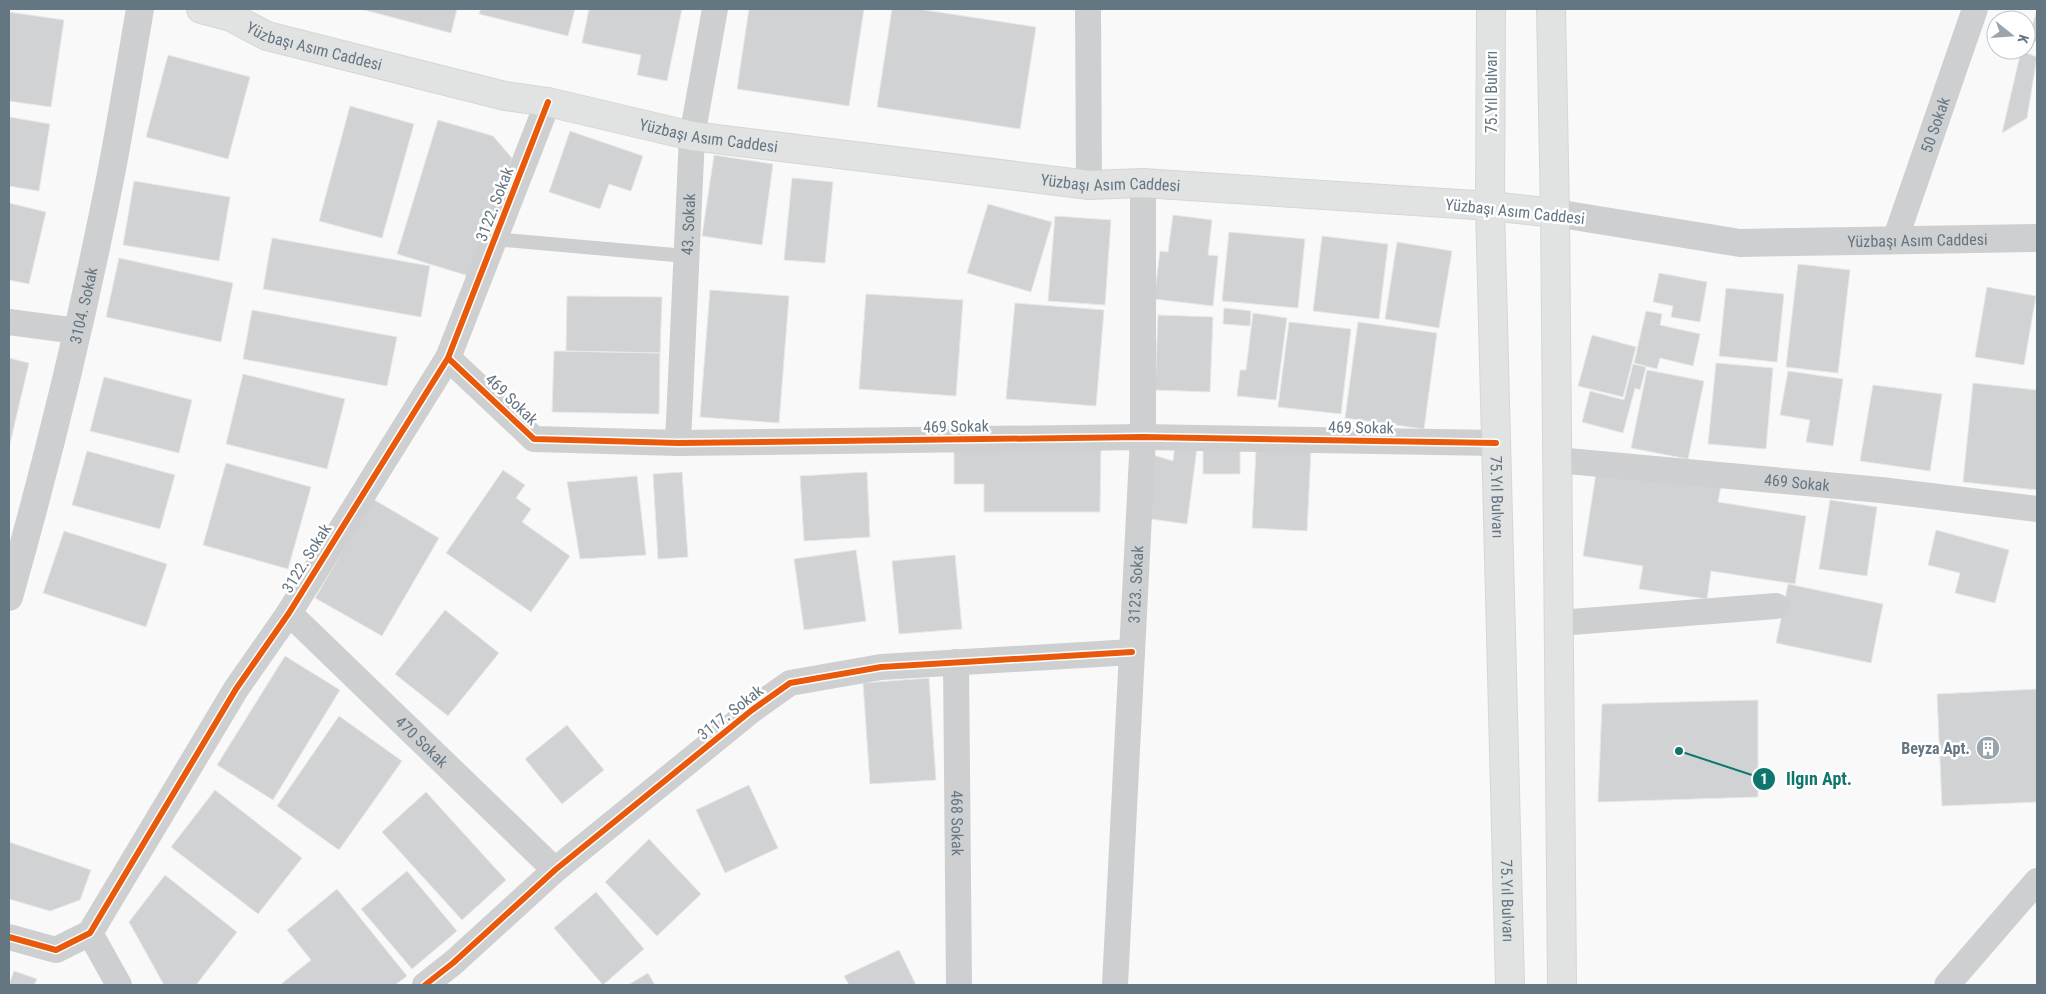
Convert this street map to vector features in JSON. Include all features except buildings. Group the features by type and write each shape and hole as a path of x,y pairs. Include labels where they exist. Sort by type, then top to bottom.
{"main road":[{"name":"Yüzbaşı Asım Caddesi","path":"201,9 232,13 267,36 505,96 548,102 692,136 1089,185 1143,183 1490,206 1555,213"},
{"name":"75.Yıl Bulvarı","path":"1492,9 1490,206 1510,985"},
{"path":"1551,9 1555,213 1562,985"}],"street":[{"name":"3104. Sokak","path":"9,597 32,515 78,331 112,169 140,9"},
{"name":"43. Sokak","path":"678,443 692,136 715,9"},
{"path":"1088,9 1089,185"},
{"name":"50 Sokak","path":"1895,240 1975,9"},
{"name":"3122. Sokak","path":"90,933 236,689 289,612 448,358 548,102"},
{"name":"3123. Sokak","path":"1115,985 1143,437 1143,183"},
{"name":"Yüzbaşı Asım Caddesi","path":"1555,213 1740,243 2037,238"},
{"path":"9,322 78,331"},
{"name":"469 Sokak","path":"448,358 534,439 678,443 1143,437 1496,443"},
{"name":"469 Sokak","path":"1557,460 1881,490 2037,510"},
{"path":"1559,622 1776,606"},
{"name":"470 Sokak","path":"289,612 555,870"},
{"name":"3117. Sokak","path":"425,985 453,963 555,870 752,710 790,683 881,666 1132,652"},
{"name":"468 Sokak","path":"956,662 959,985"},
{"path":"1947,985 2037,881"},
{"path":"9,936 56,950 90,933 119,985"}],"lane":[{"path":"494,239 686,256"}],"cycle path":[{"path":"9,937 56,950 90,933 236,689 289,613 448,358 548,102"},
{"path":"448,358 534,439 678,443 1143,437 1496,443"},
{"path":"425,985 453,963 555,870 752,710 790,683 881,667 1132,652"}],"place":[{"name":"Beyza Apt.","path":"1988,748"},
{"name":"Ilgın Apt.","path":"1679,751"}]}
